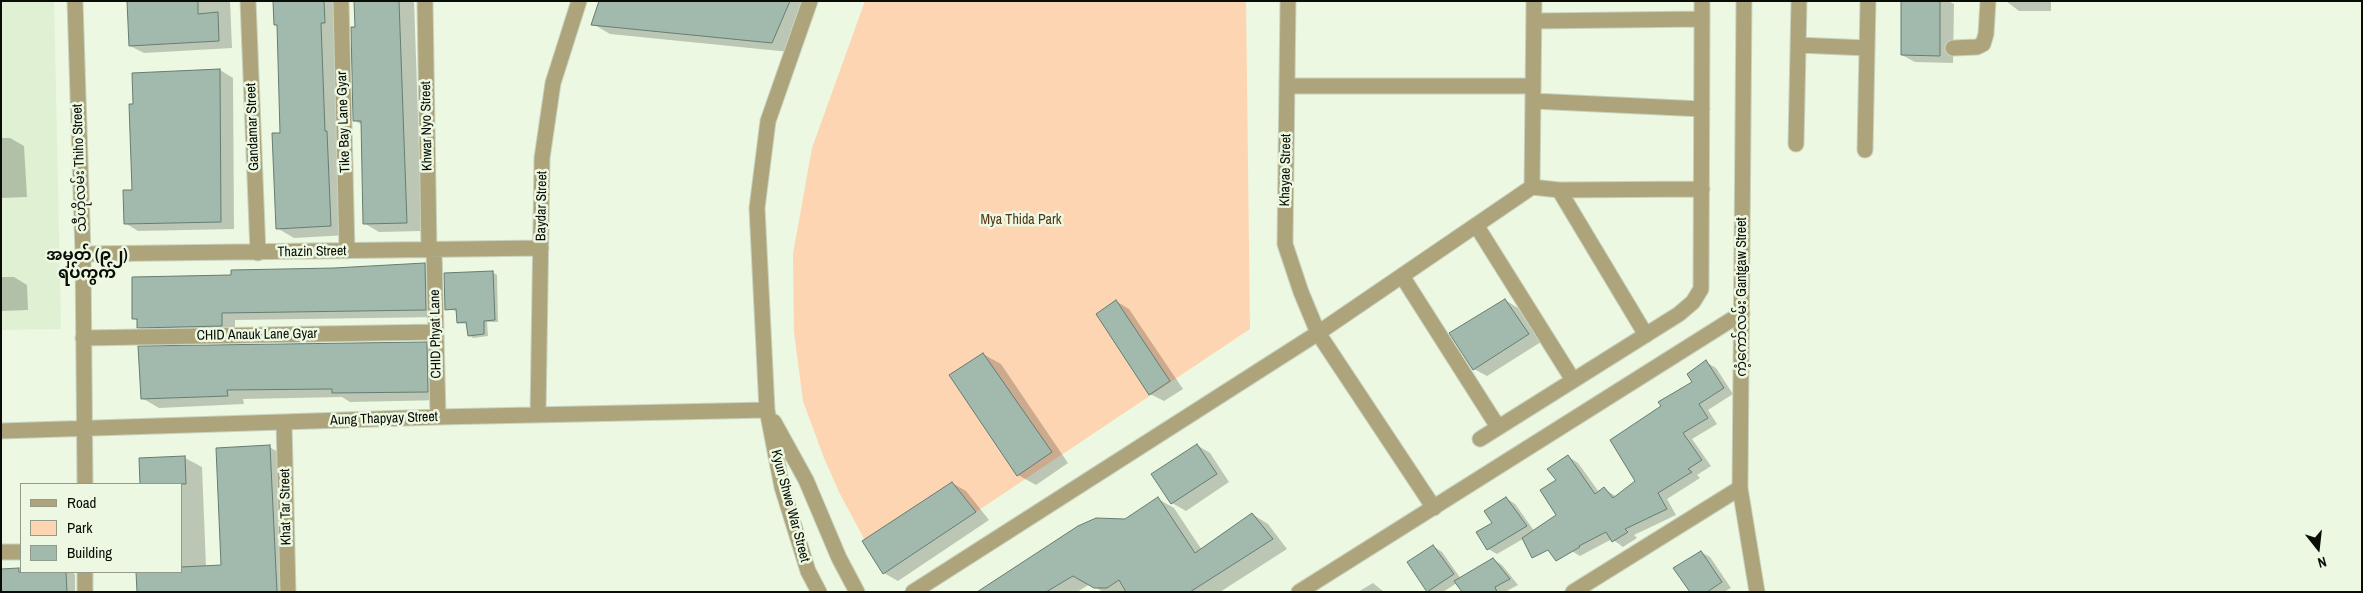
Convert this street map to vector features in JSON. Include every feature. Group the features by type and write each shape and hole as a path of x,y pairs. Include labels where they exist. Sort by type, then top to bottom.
{"street":[{"name":"သီဟိုလမ်း Thiho Street","path":"75,1 83,254 86,483"},
{"name":"Gandamar Street","path":"248,1 258,253"},
{"name":"Tike Bay Lane Gyar","path":"340,1 347,247"},
{"name":"Khwar Nyo Street","path":"425,1 431,250"},
{"name":"Baydar Street","path":"538,415 542,158 553,84 579,1"},
{"path":"767,410 756,208 768,121 810,1"},
{"name":"Khayae Street","path":"1288,1 1285,244 1301,292 1318,333 1434,508"},
{"path":"1532,187 1534,1"},
{"path":"1480,439 1679,314 1693,302 1701,289 1702,1"},
{"name":"ကံ့ကော်လမ်း Gantgaw Street","path":"1744,1 1740,488 1757,592"},
{"path":"1796,144 1799,1"},
{"path":"1865,150 1868,1"},
{"path":"1953,48 1977,47 1982,44 1986,34 1988,1"},
{"path":"1534,21 1702,19"},
{"path":"1798,44 1867,48"},
{"path":"1288,86 1533,86"},
{"path":"1533,101 1702,109"},
{"path":"913,592 1318,333 1532,187 1559,190 1702,189"},
{"path":"1559,190 1646,335"},
{"path":"1476,225 1573,380"},
{"name":"Thazin Street","path":"83,254 258,253 347,247 431,250 541,248"},
{"name":"CHID Phyat Lane","path":"431,250 438,417"},
{"path":"1402,276 1498,427"},
{"path":"1299,592 1742,313"},
{"name":"CHID Anauk Lane Gyar","path":"84,338 433,332"},
{"name":"Aung Thapyay Street","path":"1,432 438,417 767,410"},
{"name":"Kyun Shwe War Street","path":"767,410 782,487 808,571 819,592"},
{"name":"Kyun Shwe War Street","path":"767,410 806,480 839,558 857,592"},
{"name":"Khat Tar Street","path":"284,422 288,592"},
{"path":"1573,592 1740,488"},
{"path":"1,552 20,552"},
{"path":"85,573 85,592"}],"shaded area":[{"path":"1,1 54,1 61,329 1,330"}],"green space":[{"name":"Mya Thida Park","path":"865,1 1246,1 1250,329 883,574 840,494 824,458 803,401 794,332 793,254 812,148"}],"building":[{"path":"127,1 198,1 198,14 218,12 219,41 129,46"},
{"path":"273,1 324,1 325,23 321,23 331,226 276,229 272,133 280,133 277,25 274,25"},
{"path":"354,1 399,1 407,223 363,224 361,121 353,121 351,27 355,27"},
{"path":"599,1 790,1 772,43 591,25"},
{"path":"1901,1 1940,1 1940,56 1901,55"},
{"path":"220,69 221,222 124,224 123,190 132,190 129,104 133,104 132,73"},
{"path":"425,263 426,310 222,313 222,326 137,328 137,319 132,319 132,277 231,275 231,270 334,268"},
{"path":"493,271 495,320 484,321 484,334 468,336 466,322 457,323 456,309 445,310 444,273"},
{"path":"1505,299 1529,334 1473,370 1449,333"},
{"path":"1116,300 1170,381 1149,395 1096,314"},
{"path":"427,342 428,392 332,393 332,389 227,390 228,396 141,399 138,346"},
{"path":"983,353 1052,452 1017,476 949,375"},
{"path":"1706,360 1724,388 1699,404 1708,418 1683,433 1702,460 1688,469 1692,472 1658,493 1667,509 1625,529 1628,532 1612,542 1606,532 1556,561 1548,550 1532,558 1522,538 1556,515 1540,490 1556,480 1547,469 1568,455 1595,494 1604,487 1613,498 1635,481 1610,440 1661,406 1658,402 1692,382 1687,374"},
{"path":"1197,444 1217,474 1171,504 1151,474"},
{"path":"270,445 277,592 137,592 136,573 182,573 182,567 221,565 216,448"},
{"path":"185,456 186,484 140,483 139,458"},
{"path":"952,482 976,512 883,574 862,541"},
{"path":"1158,497 1195,553 1252,513 1273,539 1190,592 1126,592 1119,580 1107,588 1094,588 1073,576 1046,592 977,592 1078,526 1096,518 1125,519"},
{"path":"1506,497 1527,526 1487,550 1476,532 1492,523 1484,511"},
{"path":"1433,545 1454,574 1427,592 1407,562"},
{"path":"1701,551 1722,582 1707,592 1690,592 1673,568"},
{"path":"1493,558 1510,579 1495,587 1497,592 1462,592 1454,581"},
{"path":"19,568 20,573 66,573 67,592 1,592 1,569"}],"district":[{"name":"အမှတ် (၉၂) ရပ်ကွက်","path":"87,265"}]}
